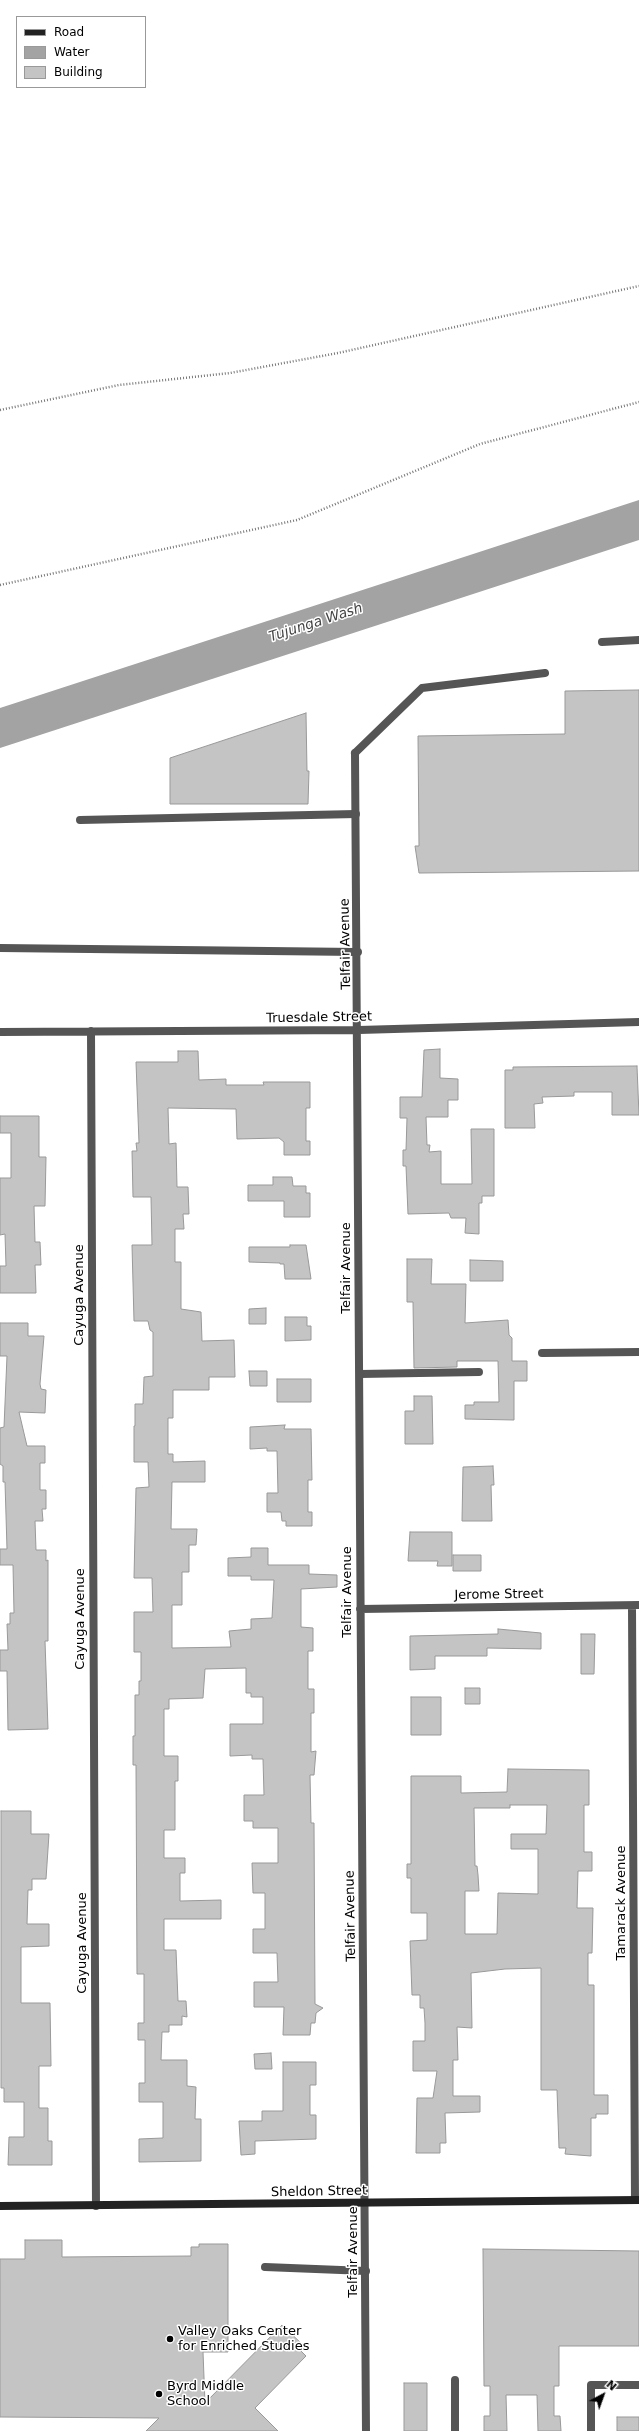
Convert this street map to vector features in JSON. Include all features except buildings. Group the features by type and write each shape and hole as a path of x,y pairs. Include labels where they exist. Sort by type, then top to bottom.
{"main road":[{"name":"Sheldon Street","path":"0,2206 637,2200"}],"street":[{"path":"602,642 639,640"},
{"name":"Telfair Avenue","path":"366,2431 366,2203 360,1609 359,1030 356,754 422,688 545,673"},
{"path":"80,820 356,814"},
{"path":"0,948 358,952"},
{"name":"Truesdale Street","path":"0,1032 359,1030 639,1022"},
{"name":"Cayuga Avenue","path":"91,1031 96,2206"},
{"path":"542,1353 639,1352"},
{"path":"360,1374 479,1372"},
{"name":"Jerome Street","path":"360,1609 636,1605"},
{"name":"Tamarack Avenue","path":"636,1605 637,2200"},
{"path":"265,2267 366,2271"},
{"path":"455,2380 455,2431"},
{"path":"591,2431 591,2385 639,2385"}],"path":[{"path":"0,410 119,386 230,373 322,356 639,286"},
{"path":"0,585 297,520 480,444 639,402"}],"water":[{"name":"Tujunga Wash","path":"639,500 639,540 0,748 0,708"}],"place":[{"name":"Valley Oaks Center for Enriched Studies","path":"170,2339"},
{"name":"Byrd Middle School","path":"159,2394"}]}
